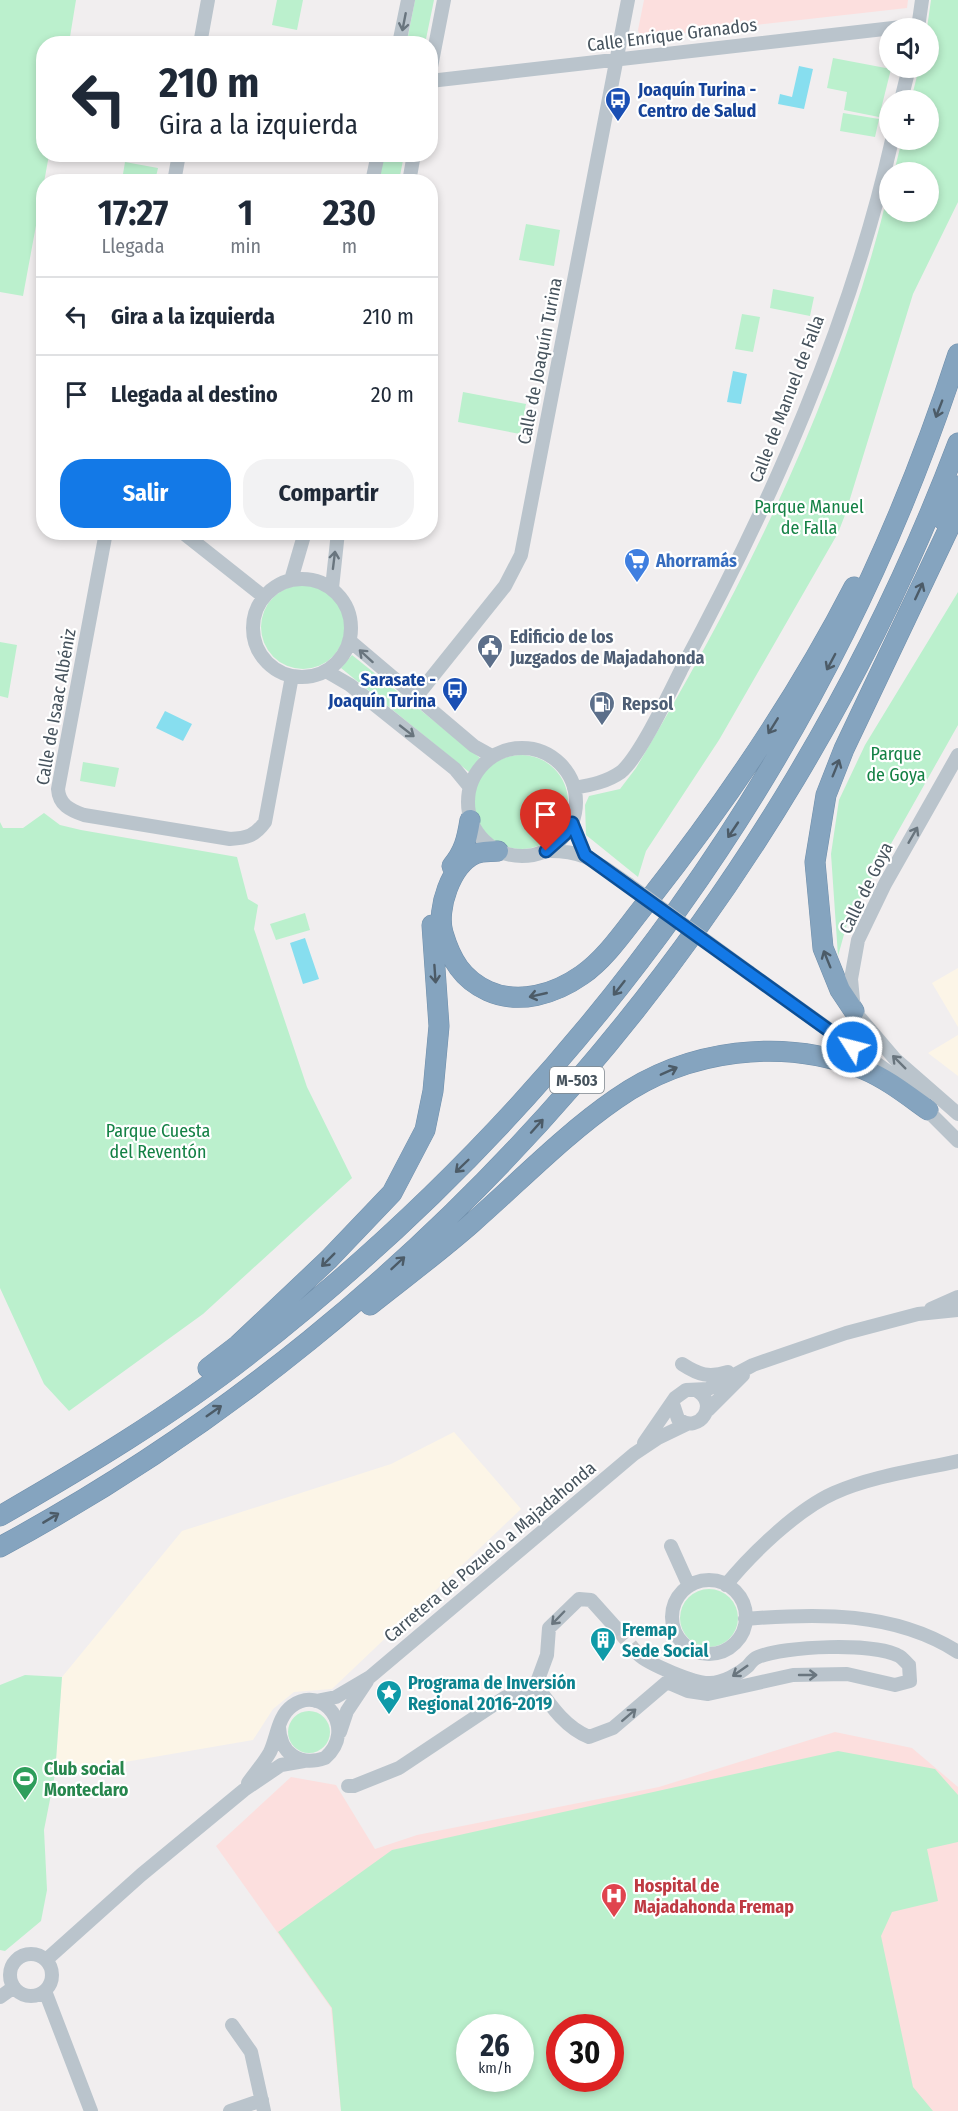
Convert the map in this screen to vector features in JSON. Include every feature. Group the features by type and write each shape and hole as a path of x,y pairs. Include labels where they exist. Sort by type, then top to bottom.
{"highway":[{"name":"M-503","path":"0,1516 114,1448 244,1358 347,1274 473,1155 519,1107 598,1014 688,897 742,818 794,731 864,596 958,354"},
{"name":"M-503","path":"270,1371 367,1292 441,1223 537,1126 616,1035 711,910 762,833 821,735 900,580 958,443"},
{"path":"900,580 934,536 958,486"},
{"path":"854,1011 840,990 823,948 815,862 826,795 844,749 958,509"},
{"path":"498,851 476,854 455,873 448,887 441,924 457,967 472,983 496,994 521,999 549,992 583,975 613,944 666,877 760,747 828,637 862,571 898,513"},
{"path":"114,1448 171,1396 238,1345 329,1259 392,1193 425,1130 431,1101 439,1026 432,922 441,885 461,855 467,840 470,820"},
{"name":"M-503","path":"0,1547 151,1456 270,1371 354,1318 471,1224 555,1148 618,1098 672,1068 731,1053 772,1051 812,1054 863,1069 934,1104"}],"street":[{"path":"201,36 208,0"},
{"path":"401,36 408,0"},
{"path":"437,36 444,0"},
{"name":"Calle de Joaquín Turina","path":"416,697 505,586 521,555 628,0"},
{"path":"919,18 922,0"},
{"name":"Calle Enrique Granados","path":"438,80 879,31"},
{"name":"Calle de Manuel de Falla","path":"574,788 601,783 622,771 648,734 738,564 796,433 840,313 863,247 889,150"},
{"name":"Calle de Isaac Albéniz","path":"105,540 58,797 72,811 84,815 230,839 250,837 258,832 265,822 292,676"},
{"path":"192,540 264,597"},
{"path":"291,580 303,540"},
{"path":"332,588 337,540"},
{"path":"291,580 312,580 332,588 349,612 350,641 345,653 326,671 309,677 292,676 277,670 264,659 256,644 253,628 256,611 264,597 276,586 291,580"},
{"path":"350,641 474,746 492,756"},
{"path":"326,671 350,685 455,769 469,786"},
{"path":"546,851 565,834 572,823 576,800 568,773 558,761 543,751 525,747 508,749 492,756 478,769 469,786 467,803 470,820 481,838 498,851 522,856 546,851 566,851 585,855 934,1104 958,1114"},
{"name":"Calle de Goya","path":"854,1011 850,979 858,940 885,884 958,755"},
{"path":"572,823 585,855"},
{"path":"854,1011 934,1104 958,1141"},
{"path":"887,1071 916,1088 958,1124"},
{"path":"934,1104 958,1100"},
{"path":"708,1410 707,1400 695,1390 682,1364 698,1374 713,1377 846,1333 918,1314 958,1297"},
{"path":"918,1314 958,1310"},
{"path":"753,1365 708,1410 703,1419 687,1424 675,1415 673,1404 680,1393 708,1389 753,1365"},
{"name":"Carretera de Pozuelo a Majadahonda","path":"634,1454 673,1404"},
{"name":"Carretera de Pozuelo a Majadahonda","path":"316,1701 336,1697 370,1677 634,1454 658,1438 687,1424"},
{"path":"726,1584 745,1562 813,1504 827,1496 861,1484 958,1461"},
{"path":"670,1546 689,1586"},
{"path":"708,1580 726,1584 740,1599 745,1619 737,1640 719,1653 704,1654 690,1649 678,1639 672,1625 672,1610 678,1596 689,1586 708,1580"},
{"path":"348,1786 354,1786 399,1768 504,1698 536,1685 547,1655 549,1628 579,1599 591,1600 617,1629"},
{"path":"745,1619 798,1614 846,1616 899,1625 958,1652"},
{"path":"799,1647 850,1649 899,1656 909,1665 910,1681 895,1685 847,1674 793,1675 708,1694 688,1691 667,1682 643,1659 710,1684 730,1678 754,1658 778,1650 799,1647"},
{"name":"Carretera de Pozuelo a Majadahonda","path":"340,1732 346,1711 370,1677"},
{"path":"536,1685 550,1705 575,1731 589,1737 613,1728 667,1682"},
{"path":"46,1960 141,1875 244,1790 281,1765 325,1758 338,1742 340,1732 333,1712 316,1701 299,1702 291,1706 283,1715 269,1754 244,1790"},
{"path":"279,1727 284,1749 293,1757 304,1761"},
{"path":"33,1953 46,1960 52,1972 50,1985 45,1991 32,1996 25,1995 14,1987 3,1965 33,1953"},
{"path":"0,1997 14,1987"},
{"path":"45,1991 91,2111"},
{"path":"230,2111 263,2105 251,2052 232,2025"}],"shaded area":[{"path":"644,0 908,0 907,8 640,38 638,30"},
{"path":"958,968 958,1027 932,983"},
{"path":"958,1035 958,1076 928,1053"},
{"path":"454,1432 521,1509 332,1689 294,1692 273,1709 253,1740 55,1774 62,1677 182,1531 391,1464"},
{"name":"Hospital de Majadahonda Fremap","path":"835,1732 912,1748 958,1787 958,2111 341,2111 331,2008 216,1846 291,1777 336,1785 375,1849 417,1835 659,1787"}],"green space":[{"path":"0,0 76,0 70,36 36,36 36,162 48,162 45,174 36,174 36,226 23,296 0,292"},
{"path":"277,0 303,0 297,30 272,25"},
{"path":"415,0 434,0 427,36 408,36"},
{"name":"Parque Manuel de Falla","path":"931,0 958,0 958,202 913,294 838,533 719,740 646,851 638,877 586,835 585,805 589,796 620,789 636,768 714,630 751,559 816,415 844,341 880,222 939,222 939,162 896,162 900,150 939,150 939,90 914,90 916,78 939,78 939,18 928,18"},
{"path":"833,58 879,67 879,78 889,78 886,90 879,90 879,117 844,110 847,92 827,88"},
{"path":"843,113 879,119 875,137 840,131"},
{"path":"125,162 158,168 157,174 123,174"},
{"path":"383,162 403,162 400,174 380,174"},
{"path":"526,224 560,230 554,266 519,260"},
{"path":"773,289 814,297 810,316 770,308"},
{"path":"742,314 760,317 753,352 735,349"},
{"path":"463,392 526,404 520,434 458,422"},
{"path":"295,585 311,585 327,592 338,603 345,619 342,643 333,657 311,669 295,669 279,662 268,651 261,635 261,619 268,603 279,592"},
{"name":"Parque de Goya","path":"958,592 958,725 848,920 838,956 831,854 839,800 865,745"},
{"path":"0,642 17,645 8,698 0,696"},
{"path":"352,655 480,758 469,772 341,668"},
{"path":"521,755 539,758 554,769 565,784 568,802 565,820 554,835 539,846 521,849 503,846 488,835 477,820 474,802 477,784 488,769 503,758"},
{"path":"83,762 119,768 115,787 80,781"},
{"name":"Parque Cuesta del Reventón","path":"44,813 60,825 81,830 237,857 248,899 258,905 254,929 307,1087 352,1178 203,1314 69,1411 44,1384 0,1288 0,822 3,828 23,828"},
{"path":"305,913 310,930 276,940 270,924"},
{"path":"703,1589 715,1589 730,1597 738,1612 738,1624 730,1639 715,1647 703,1647 688,1639 680,1624 680,1612 688,1597"},
{"name":"Club social Monteclaro","path":"25,1675 62,1677 55,1774 44,1830 47,1890 41,1921 5,1951 0,1950 0,1685"},
{"path":"309,1711 317,1712 324,1717 329,1724 329,1740 324,1747 317,1752 309,1753 301,1752 294,1747 289,1740 288,1732 289,1724 294,1717 301,1712"},
{"name":"Hospital de Majadahonda Fremap","path":"838,1751 935,1769 958,1795 958,1842 927,1849 938,1901 892,1912 881,1936 913,2087 933,2111 341,2111 332,2008 278,1932 392,1850"}],"water":[{"path":"799,66 813,69 804,109 778,104 780,94 792,97"},
{"path":"733,371 747,374 741,404 727,402"},
{"path":"165,711 192,724 183,741 156,728"},
{"path":"305,938 319,979 303,984 290,943"}],"tunnel":[{"path":"617,1629 638,1654"}],"place":[{"name":"Joaquín Turina - Centro de Salud","path":"618,123"},
{"name":"Ahorramás","path":"637,584"},
{"name":"Edificio de los Juzgados de Majadahonda","path":"490,670"},
{"name":"Sarasate - Joaquín Turina","path":"455,713"},
{"name":"Repsol","path":"602,727"},
{"name":"Fremap Sede Social","path":"603,1663"},
{"name":"Programa de Inversión Regional 2016-2019","path":"389,1716"},
{"name":"Club social Monteclaro","path":"25,1802"},
{"name":"Hospital de Majadahonda Fremap","path":"614,1919"}],"route":[{"path":"546,851 556,844 572,823 576,839 585,855 852,1047"}]}
